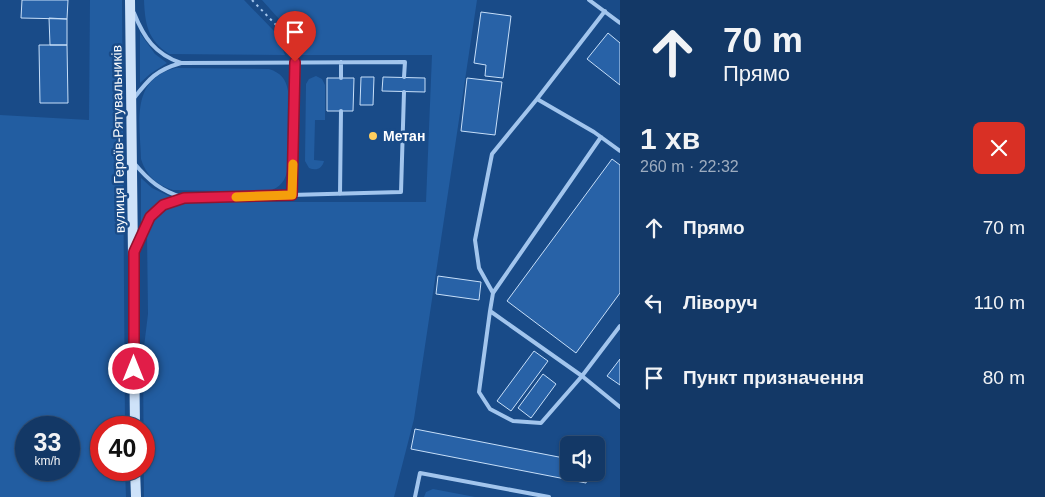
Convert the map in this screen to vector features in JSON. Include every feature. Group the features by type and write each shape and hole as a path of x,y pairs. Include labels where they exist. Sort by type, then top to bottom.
{"street":[{"name":"вулиця Героїв-Рятувальників","path":"130,2 135,416"},
{"path":"135,481 136,497"}],"lane":[{"path":"589,0 618,22 620,15"},
{"path":"130,2 139,25 156,50 163,56 181,63"},
{"path":"493,293 479,268 475,240 492,154 604,12"},
{"path":"292,195 295,62"},
{"path":"341,62 341,78"},
{"path":"132,102 148,80 155,74 181,63 405,62 404,77"},
{"path":"134,252 144,227 156,211 172,201 184,198 401,192 404,92"},
{"path":"536,98 601,137 620,151"},
{"path":"340,194 341,111"},
{"path":"601,137 493,293 478,392 490,409 513,420 541,423 582,376 620,326"},
{"path":"132,160 144,176 157,187 170,194 184,198"},
{"path":"490,311 582,376 620,407"},
{"path":"415,497 420,473 549,497"}],"path":[{"path":"252,0 277,26 295,62"}],"shaded area":[{"path":"90,0 122,0 125,416 90,416 90,481 125,481 126,497 0,497 0,115 89,120"},
{"path":"144,0 244,0 275,32 285,55 169,54 156,43 149,31 145,17"},
{"path":"262,0 477,0 414,419 394,497 144,497 144,481 155,481 155,416 143,416 143,355 148,314 147,234 158,215 177,204 186,202 426,202 432,55 297,55 279,19"},
{"path":"140,33 155,54 167,63 140,83"},
{"path":"176,68 269,69 277,72 282,77 288,91 287,172 279,186 263,192 173,190 157,182 149,175 141,159 140,117 144,92 151,82 161,74"},
{"path":"316,76 322,79 325,85 325,120 315,120 314,160 324,161 320,168 314,169 309,168 305,161 306,84 309,79"},
{"path":"141,178 152,188 171,197 157,206 141,226"},
{"path":"433,489 475,497 424,497 426,492"}],"building":[{"path":"22,0 68,0 67,19 21,18"},
{"path":"481,12 511,16 503,78 485,76 486,65 474,63"},
{"path":"49,18 67,19 67,45 50,45"},
{"path":"608,33 620,43 620,85 587,59"},
{"path":"39,45 67,45 68,103 40,103"},
{"path":"361,77 374,77 373,105 360,105"},
{"path":"383,77 425,78 425,92 382,91"},
{"path":"327,78 354,78 353,111 327,111"},
{"path":"467,78 502,82 495,135 461,131"},
{"path":"612,159 620,165 620,293 576,353 507,301"},
{"path":"438,276 481,282 479,300 436,294"},
{"path":"534,351 548,361 511,411 497,401"},
{"path":"620,359 620,385 607,376"},
{"path":"543,374 556,384 531,418 518,408"},
{"path":"415,429 560,457 560,478 411,449"}],"slow traffic":[{"path":"236,197 292,195 293,164"}],"place":[{"name":"Метан","path":"373,136"}],"route":[{"path":"134,369 134,252 150,217 163,205 184,198 292,195 295,62"}]}
